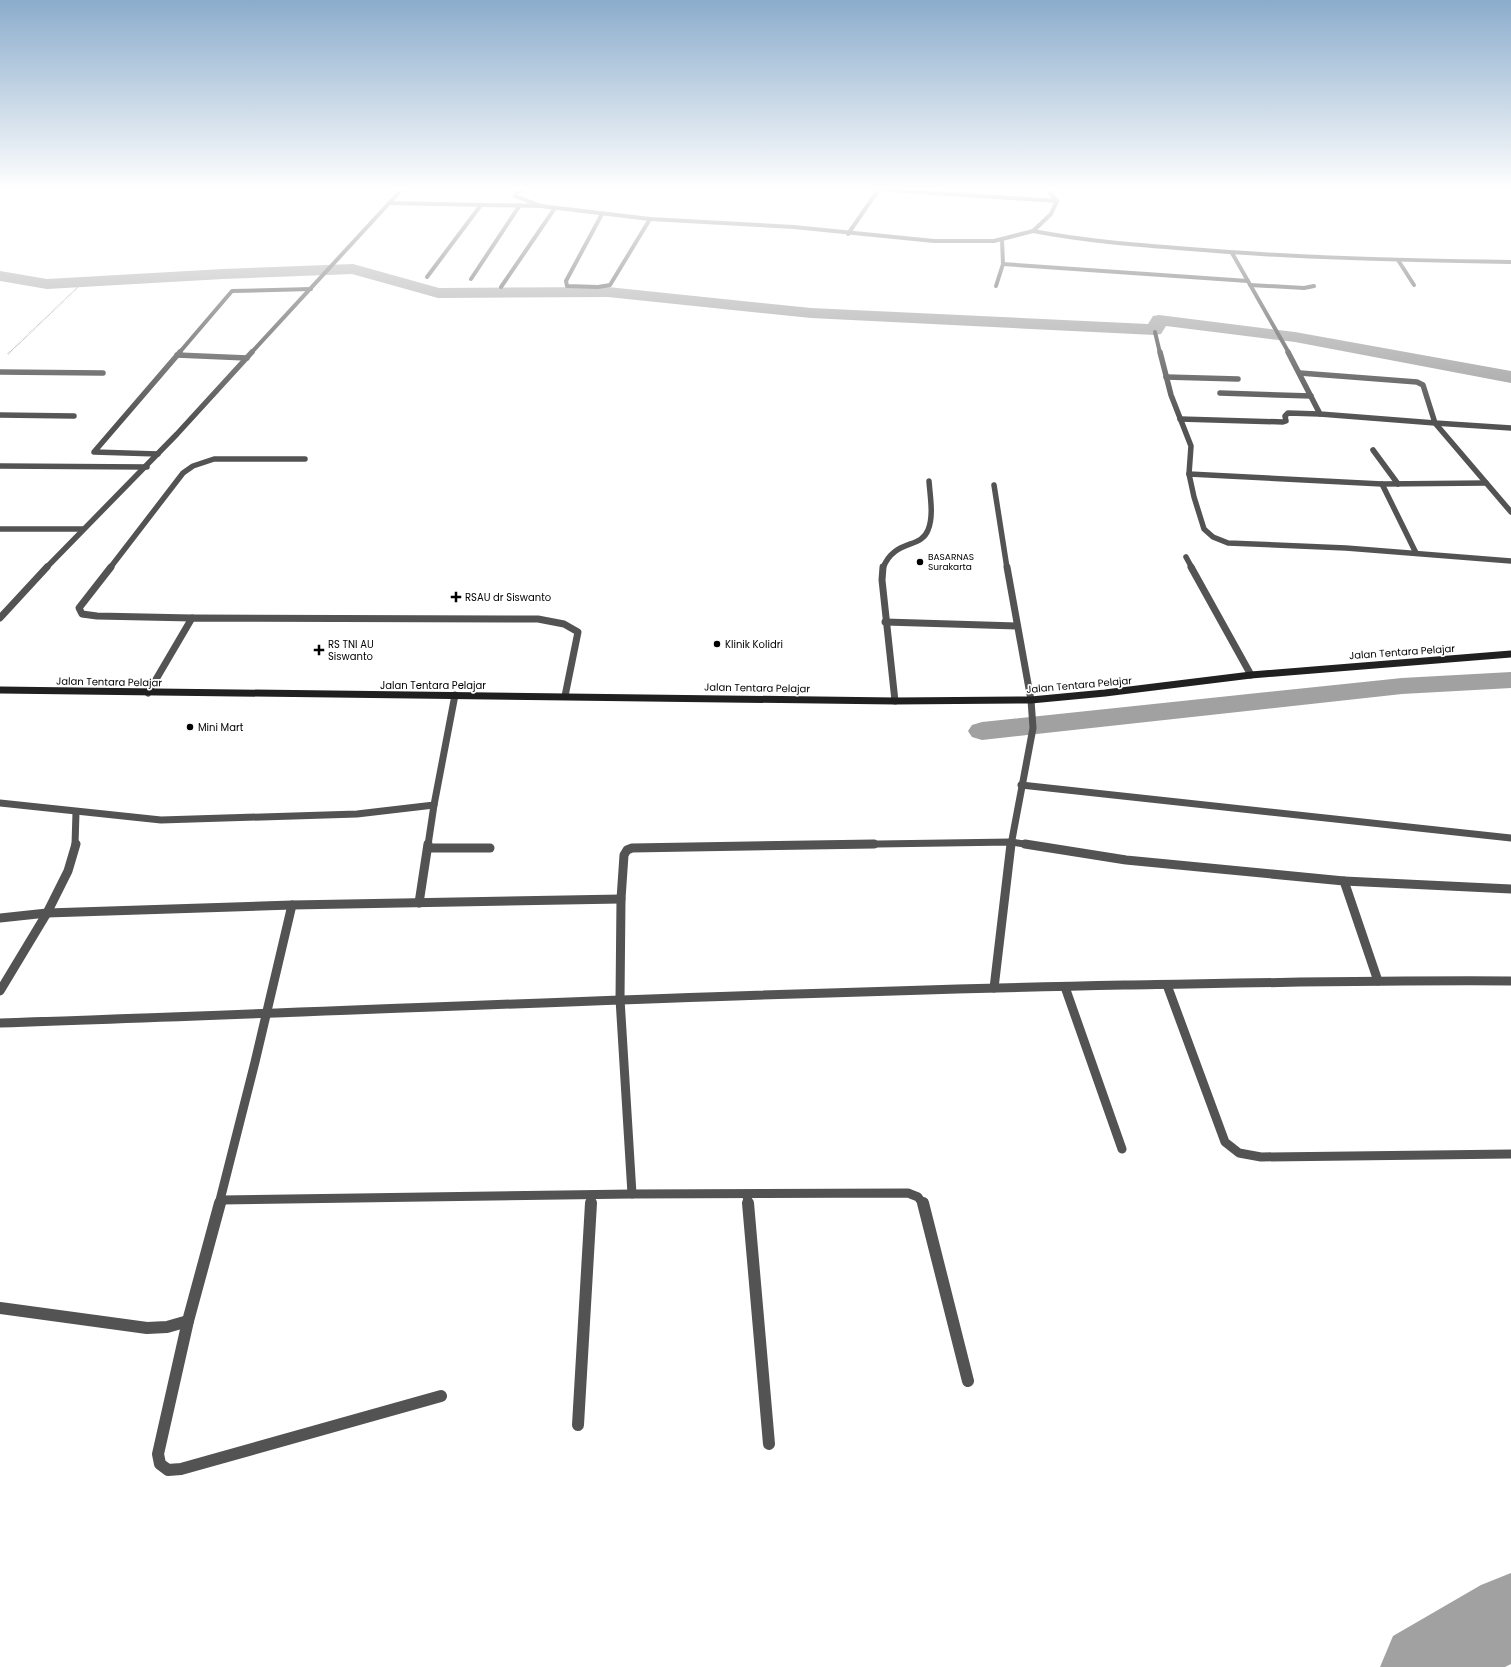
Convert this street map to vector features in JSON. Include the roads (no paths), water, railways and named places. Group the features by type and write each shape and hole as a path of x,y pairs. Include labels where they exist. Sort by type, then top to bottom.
{"main road":[{"name":"Jalan Tentara Pelajar","path":"0,690 895,701 1032,700 1105,694 1251,675 1511,654"}],"street":[{"path":"0,618 83,529 147,467 333,265"},
{"path":"428,277 437,265"},
{"path":"471,279 480,265"},
{"path":"501,287 516,265"},
{"path":"575,265 566,281 567,286 598,287 610,285 622,265"},
{"path":"996,286 1003,265"},
{"path":"1013,265 1304,288 1314,286"},
{"path":"1238,265 1300,373 1320,414"},
{"path":"1401,265 1414,285"},
{"path":"158,454 94,452 232,291 311,289"},
{"path":"1155,332 1171,395 1191,446 1189,474 1194,497 1204,529 1210,535 1221,541 1416,553 1511,561"},
{"path":"177,355 247,358"},
{"path":"0,372 103,373"},
{"path":"1300,373 1417,382 1422,385 1435,422 1464,454 1486,484 1511,512"},
{"path":"1166,377 1238,379"},
{"path":"1220,393 1311,396"},
{"path":"1180,419 1283,422 1286,421 1285,416 1288,413 1511,428"},
{"path":"0,415 74,416"},
{"path":"1373,450 1398,484"},
{"path":"305,459 214,459 192,466 182,473 79,608 82,614 97,616 192,618 538,619 560,622 572,626 578,632 565,696"},
{"path":"0,466 147,467"},
{"path":"1189,474 1382,484 1486,484"},
{"path":"895,701 885,622 883,566 887,557 897,548 919,541 925,537 930,522 930,481"},
{"path":"1382,484 1416,553"},
{"path":"994,485 1017,626 1032,700 1033,719 1011,842 994,988"},
{"path":"0,529 83,529"},
{"path":"1186,557 1251,675"},
{"path":"148,693 192,618"},
{"path":"885,622 1017,626"},
{"path":"419,903 434,805 454,696"},
{"path":"1021,785 1511,838"},
{"path":"0,803 161,820 357,814 434,805"},
{"path":"0,991 47,913 68,872 76,843 76,812"},
{"path":"632,1194 620,999 621,899 624,855 629,849 637,847 1011,842 1133,861 1344,881 1511,889"},
{"path":"428,848 490,848"},
{"path":"1344,881 1378,981"},
{"path":"0,918 47,913 292,905 621,899"},
{"path":"292,905 268,1014 221,1200 188,1321 158,1454 160,1464 168,1470 181,1469 441,1396"},
{"path":"0,1023 268,1014 620,999 994,988 1378,981 1511,981"},
{"path":"1167,985 1225,1142 1240,1154 1261,1157 1511,1154"},
{"path":"1065,987 1122,1149"},
{"path":"221,1200 632,1194 914,1194 923,1202 968,1381"},
{"path":"747,1194 769,1444"},
{"path":"578,1425 591,1195"},
{"path":"0,1308 147,1328 167,1327 188,1321"}],"waterway":[{"path":"0,276 47,284 223,274 353,269 438,293 608,292 811,313 1155,330 1159,320 1295,337 1511,377"},
{"path":"982,731 1402,686 1511,680"},
{"path":"1424,1667 1511,1615"}],"place":[{"name":"BASARNAS Surakarta","path":"920,562"},
{"name":"RSAU dr Siswanto","path":"456,597"},
{"name":"Klinik Kolidri","path":"717,644"},
{"name":"RS TNI AU Siswanto","path":"319,650"},
{"name":"Mini Mart","path":"190,727"}]}
